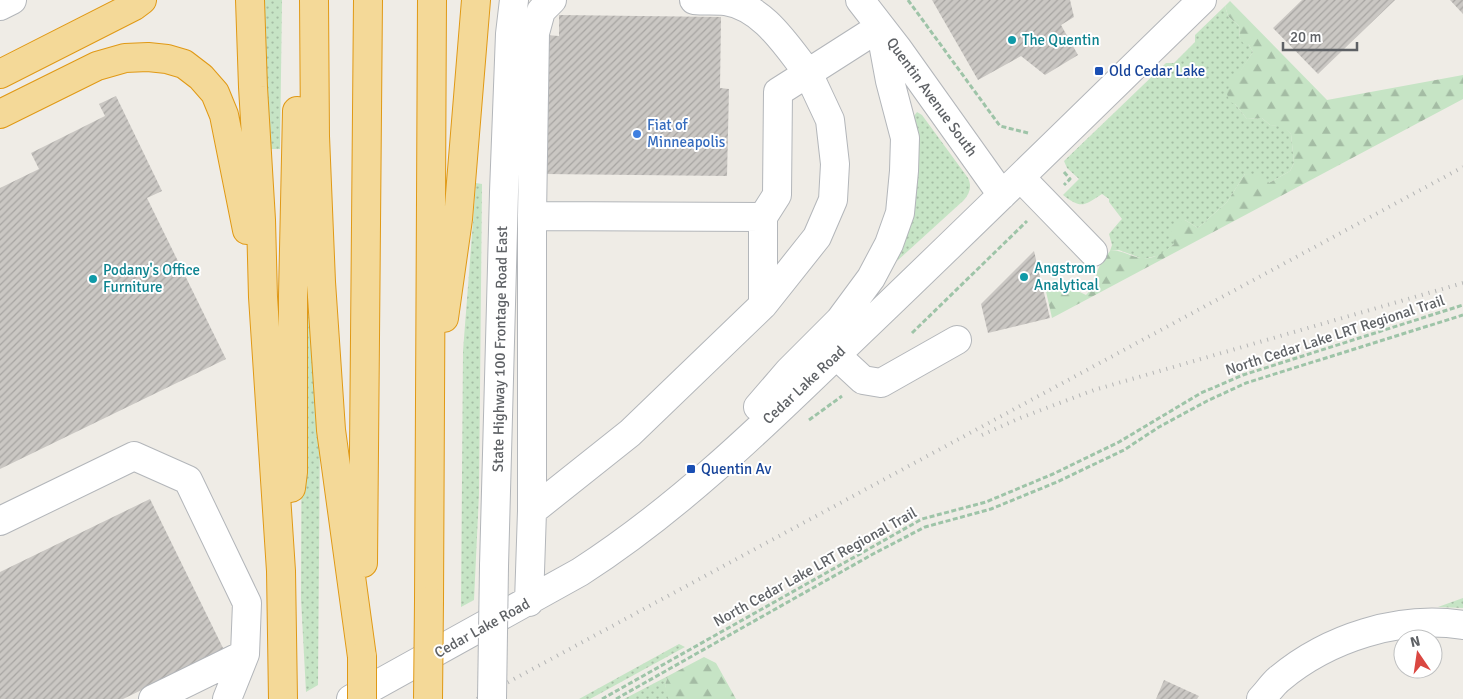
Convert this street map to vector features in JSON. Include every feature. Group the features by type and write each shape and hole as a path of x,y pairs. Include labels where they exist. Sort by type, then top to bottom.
{"highway":[{"path":"0,74 134,6 142,0"},
{"path":"250,0 263,297 282,570 283,699"},
{"path":"282,570 292,472 298,0"},
{"path":"314,0 315,136 321,282 331,430 362,657"},
{"path":"362,699 368,0"},
{"path":"428,699 432,0"},
{"path":"429,423 458,219 476,0"},
{"path":"0,114 97,66 125,58 148,57 167,59 184,64 201,77 215,93 224,115 245,222 263,297"}],"street":[{"path":"0,6 12,0"},
{"name":"State Highway 100 Frontage Road East","path":"492,699 504,192 510,34 514,0"},
{"path":"510,34 518,0"},
{"path":"529,602 532,511 532,216 535,33 541,11 552,0"},
{"path":"532,511 630,433 763,305 817,237 833,200 835,164 830,120 808,73 771,27 748,8 725,1 694,0"},
{"name":"Quentin Avenue South","path":"860,0 880,27 1012,186 1093,252"},
{"name":"Cedar Lake Road","path":"351,699 529,602 613,551 655,520 706,477 836,355 1202,0"},
{"path":"706,477 753,414 789,371 840,320 871,278 889,244 900,213 904,171 904,138 890,81 880,27 778,92 777,195 763,216 763,305"},
{"path":"532,216 763,216"},
{"path":"836,355 863,380 881,383 957,340"},
{"path":"0,522 134,456 188,480 246,603 245,654 227,699"},
{"path":"1261,699 1279,679 1313,656 1345,640 1379,628 1420,622 1463,625"},
{"path":"154,699 245,654"}],"path":[{"path":"908,0 1000,126 1028,133"},
{"name":"North Cedar Lake LRT Regional Trail","path":"602,699 922,519 986,502 1052,474 1119,442 1201,394 1243,374 1463,305"},
{"path":"616,699 873,554 925,527 991,509 1057,482 1124,450 1159,427 1207,401 1246,384 1463,315"}],"green space":[{"path":"260,0 282,0 280,149 268,149"},
{"path":"1230,1 1327,100 1463,75 1463,99 1052,318 1045,287 1052,281 1057,281 1086,295 1096,284 1098,270 1110,251 1143,258 1154,257 1174,244 1170,234 1176,223 1185,220 1198,228 1227,202 1245,174 1264,176 1269,183 1290,171 1294,163 1291,134 1284,127 1270,125 1262,118 1247,119 1235,104 1230,102 1227,94 1232,76 1239,73 1253,52 1249,45 1243,43 1240,38 1239,26 1228,16 1225,6"},
{"path":"1225,6 1228,16 1239,26 1240,38 1249,45 1253,52 1239,74 1235,104 1247,119 1262,118 1270,125 1284,126 1291,134 1294,163 1290,171 1269,183 1245,174 1227,202 1198,228 1185,220 1174,244 1161,255 1143,259 1119,250 1110,251 1112,245 1109,234 1122,219 1109,202 1109,199 1102,194 1082,204 1074,202 1063,195 1079,179 1067,168 1064,161 1166,63 1174,63 1195,42 1195,35"},
{"path":"917,112 922,115 968,178 970,189 964,200 897,261 908,225 916,126 914,116"},
{"path":"476,183 482,184 479,494 474,600 461,607 463,351"},
{"path":"302,310 310,310 320,429 318,685 306,692 301,599"},
{"path":"1463,598 1463,608 1438,607"},
{"path":"679,644 685,647 590,699 579,699"},
{"path":"704,657 716,663 736,699 668,698 665,685 668,676"},
{"path":"668,676 665,685 670,699 624,699"}],"building":[{"name":"The Quentin","path":"932,0 1070,0 1074,17 1061,25 1078,55 1045,75 1021,56 978,80"},
{"path":"1302,0 1395,0 1318,74 1273,28"},
{"path":"1450,0 1463,0 1463,14"},
{"name":"Fiat of Minneapolis","path":"559,15 721,17 720,88 729,89 727,176 545,174 546,35 559,36"},
{"name":"Podany's Office Furniture","path":"116,96 162,191 147,198 226,359 0,469 0,188 39,169 31,153 105,116 99,104"},
{"name":"Angstrom Analytical","path":"1034,251 1050,318 988,333 981,304"},
{"path":"150,499 224,650 123,699 0,699 0,572"},
{"path":"1164,680 1199,696 1197,699 1156,699"}],"railway":[{"path":"477,699 1463,167"},
{"path":"982,435 1020,418 1094,390 1463,283"}],"place":[{"name":"The Quentin","path":"1012,40"},
{"name":"Old Cedar Lake","path":"1099,71"},
{"name":"Fiat of Minneapolis","path":"637,134"},
{"name":"Angstrom Analytical","path":"1024,277"},
{"name":"Podany's Office Furniture","path":"93,279"},
{"name":"Quentin Av","path":"691,469"}]}
